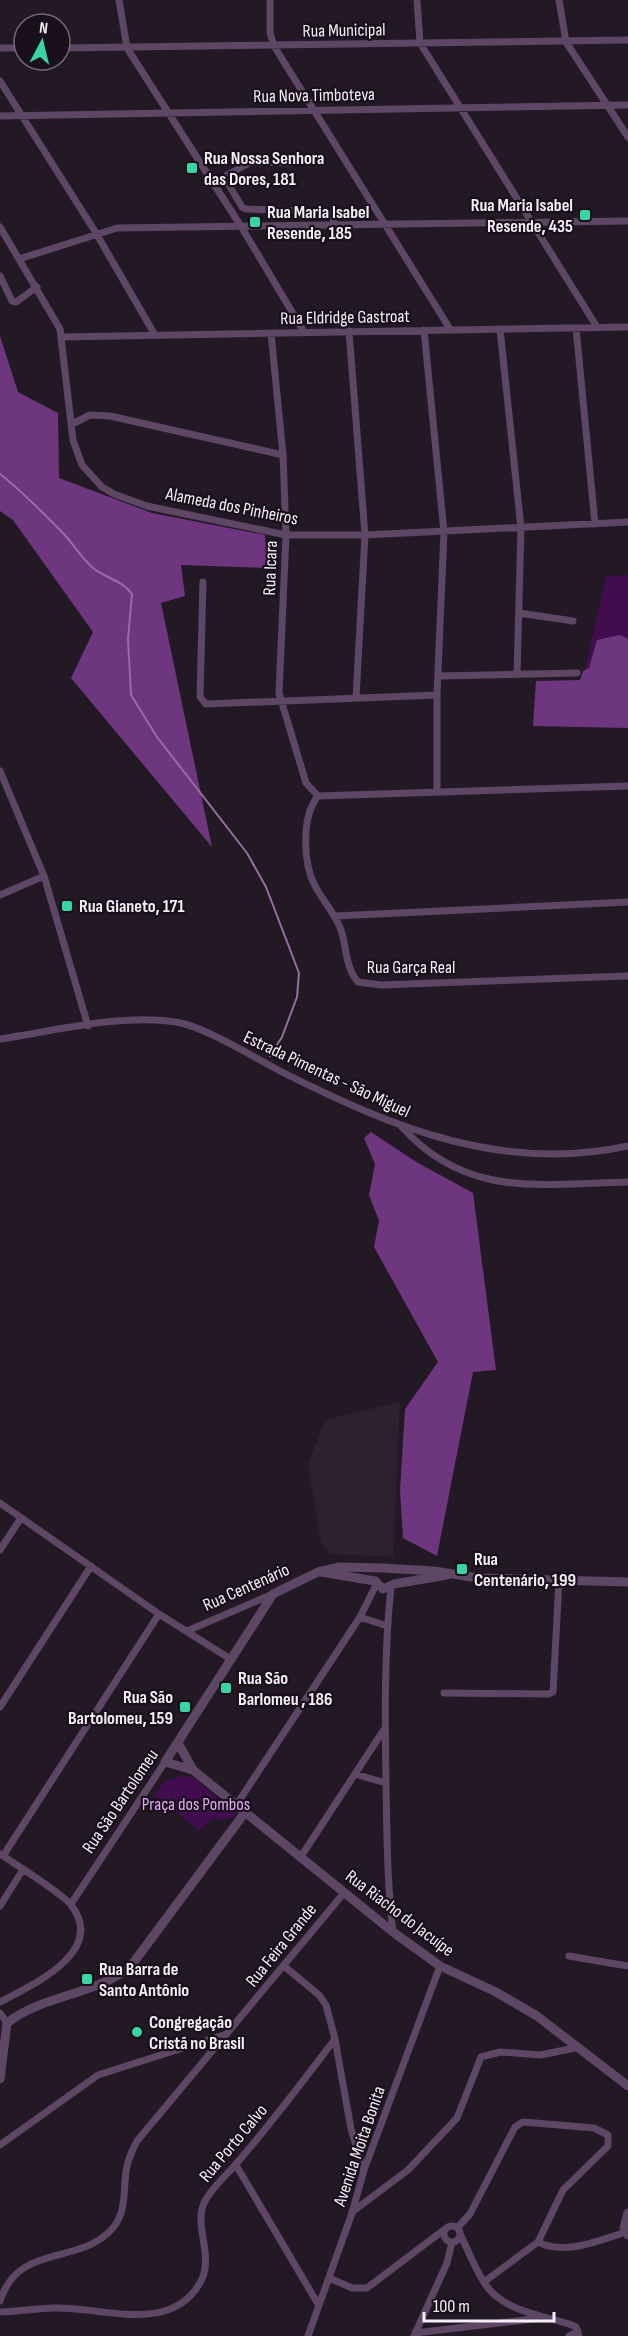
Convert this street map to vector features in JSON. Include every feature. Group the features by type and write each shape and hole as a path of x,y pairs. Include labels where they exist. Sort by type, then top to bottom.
{"street":[{"path":"119,0 127,48 242,228 304,332"},
{"path":"270,0 270,33 274,46 450,329"},
{"path":"417,0 420,43 597,327"},
{"path":"559,0 566,42 628,137"},
{"name":"Rua Municipal","path":"72,48 628,40"},
{"path":"0,81 96,233 154,335"},
{"name":"Rua Nova Timboteva","path":"0,116 628,105"},
{"path":"291,163 248,162 227,175 226,180 242,207 246,209 327,212 333,215 334,225"},
{"path":"19,259 96,233 130,227 242,228 628,221"},
{"name":"Alameda dos Pinheiros","path":"0,227 56,319 62,337 73,440 82,465 102,487 114,494 147,506 286,535 444,532 628,522"},
{"path":"0,276 12,301 15,302 37,287"},
{"name":"Rua Eldridge Gastroat","path":"62,337 628,327"},
{"path":"576,328 595,524"},
{"path":"500,329 521,528 517,674"},
{"path":"424,330 444,532 437,695 437,792"},
{"path":"349,331 365,535 356,698"},
{"name":"Rua Icara","path":"271,333 283,455 286,535 278,672 280,700 306,783 318,796"},
{"path":"72,424 90,415 110,416 283,455"},
{"path":"202,582 201,697 206,704 437,695"},
{"path":"519,613 573,621"},
{"path":"438,676 577,672"},
{"path":"0,771 44,876 88,1026"},
{"path":"318,796 628,786"},
{"name":"Rua Garça Real","path":"318,796 309,813 308,864 314,884 335,916 352,975 358,982 368,984 628,976"},
{"path":"0,895 44,876"},
{"path":"335,916 628,903"},
{"name":"Estrada Pimentas - São Miguel","path":"0,1039 141,1021 182,1023 402,1127 502,1152 536,1156 567,1155 628,1146"},
{"path":"402,1127 414,1141 449,1164 488,1181 510,1185 628,1182"},
{"path":"0,1503 159,1614 232,1660"},
{"path":"0,1550 21,1518"},
{"path":"0,1707 91,1566"},
{"name":"Rua Centenário","path":"187,1631 318,1572 339,1567 434,1571 447,1575"},
{"path":"237,1804 360,1617 375,1583 376,1573 386,1569 395,1576 387,1626 385,1728 389,1903 393,1932"},
{"name":"Rua Centenário","path":"318,1572 375,1583 383,1589 447,1575 628,1582"},
{"path":"444,1693 549,1694 553,1692 559,1580"},
{"name":"Rua São Bartolomeu","path":"71,1904 273,1594"},
{"path":"0,2002 49,1976 72,1954 80,1931 78,1917 71,1904 2,1855 159,1614"},
{"path":"360,1617 387,1626"},
{"path":"300,1858 385,1728"},
{"name":"Rua Riacho do Jacuípe","path":"178,1743 193,1770"},
{"name":"Rua Riacho do Jacuípe","path":"165,1762 193,1770 393,1932 440,1966 519,2004 628,2086"},
{"path":"355,1774 386,1783"},
{"path":"7,2023 32,2006 108,1981 131,1966 246,1811"},
{"path":"0,1906 22,1870"},
{"name":"Rua Feira Grande","path":"0,2301 9,2280 18,2271 43,2259 84,2247 111,2231 120,2218 124,2204 126,2170 137,2141 344,1893"},
{"path":"568,1956 628,1965"},
{"path":"284,1966 319,1995 326,2005 335,2039 351,2130 364,2170"},
{"name":"Avenida Moita Bonita","path":"308,2336 352,2212 364,2170 440,1966"},
{"path":"0,2013 7,2023 0,2079"},
{"path":"0,2145 98,2075 228,2034"},
{"name":"Rua Porto Calvo","path":"0,2312 54,2308 130,2319 152,2317 172,2311 187,2301 202,2279 205,2266 201,2214 203,2204 335,2039"},
{"path":"352,2212 408,2170 457,2118 481,2057 500,2052 555,2053 575,2048"},
{"path":"414,2335 447,2263 452,2242 457,2240 459,2231 515,2127 523,2122 594,2128 605,2132 609,2138 608,2146 562,2190 538,2242 484,2282"},
{"path":"236,2164 318,2304"},
{"path":"538,2242 555,2248 568,2247 627,2234 624,2222 628,2213"},
{"path":"329,2278 352,2288 367,2288 452,2225 459,2231 484,2282 496,2296 514,2307 569,2324 579,2333"},
{"path":"445,2229 444,2236 452,2242"},
{"path":"414,2335 545,2317"},
{"path":"568,2336 579,2333"}],"shaded area":[{"path":"0,336 18,392 58,413 59,478 152,513 265,535 267,568 181,565 185,596 161,603 212,847 71,678 93,632 13,520 0,511"},
{"path":"620,635 628,639 628,728 533,726 536,681 580,680 583,671 589,668 597,640"},
{"path":"371,1132 418,1163 473,1193 496,1370 473,1372 437,1556 403,1538 400,1490 405,1409 438,1362 374,1247 379,1221 369,1195 375,1164 364,1138"},
{"path":"400,1402 393,1557 330,1554 321,1542 308,1464 325,1420"}],"green space":[{"path":"628,575 628,725 573,724 606,576"},
{"name":"Praça dos Pombos","path":"181,1776 193,1777 237,1814 221,1820 212,1818 200,1831 154,1795 164,1782"}],"waterway":[{"path":"0,474 62,532 93,568 123,585 132,594 128,639 131,695 157,737 247,853 266,887 299,973 297,997 282,1037 270,1056"}],"place":[{"name":"Rua Nossa Senhora das Dores, 181","path":"192,168"},
{"name":"Rua Maria Isabel Resende, 435","path":"585,215"},
{"name":"Rua Maria Isabel Resende, 185","path":"255,222"},
{"name":"Rua Gianeto, 171","path":"67,906"},
{"name":"Rua Centenário, 199","path":"462,1569"},
{"name":"Rua São Barlomeu , 186","path":"226,1688"},
{"name":"Rua São Bartolomeu, 159","path":"185,1707"},
{"name":"Rua Barra de Santo Antônio","path":"87,1979"},
{"name":"Congregação Cristã no Brasil","path":"137,2032"}]}
